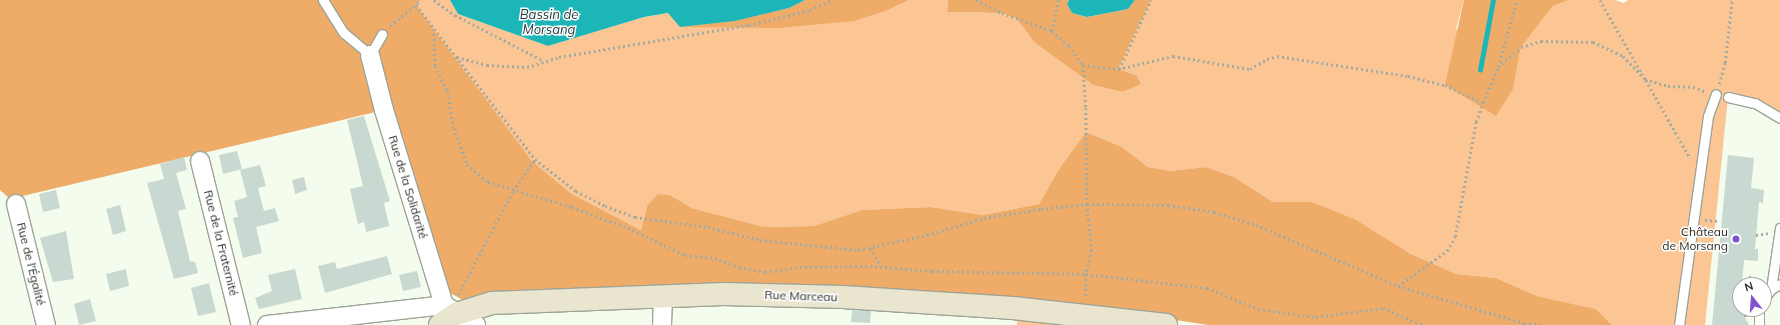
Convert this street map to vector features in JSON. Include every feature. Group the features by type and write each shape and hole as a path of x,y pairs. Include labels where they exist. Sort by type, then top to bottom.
{"main road":[{"name":"Rue Marceau","path":"448,313 492,303 506,302 724,294 843,297 1012,308 1166,325"}],"street":[{"name":"Rue de la Solidarité","path":"370,55 384,110 448,313"},
{"name":"Rue de la Fraternité","path":"200,161 241,325"},
{"name":"Rue de l'Égalité","path":"16,204 46,325"},
{"path":"662,325 663,296"},
{"path":"267,325 448,313 476,325"}],"lane":[{"path":"322,0 344,33 370,55 382,34"},
{"path":"1679,325 1695,220 1699,176 1708,116 1716,94"},
{"path":"1728,97 1755,103 1780,118"},
{"path":"1772,282 1780,228"}],"path":[{"path":"382,34 422,0"},
{"path":"434,0 455,15 544,62"},
{"path":"456,57 487,65 527,67 559,57 749,24 810,10 832,0"},
{"path":"976,0 1002,14 1052,31 1069,46 1083,65 1086,108 1087,204 1092,250 1086,274 1085,315"},
{"path":"1052,31 1058,0"},
{"path":"1118,69 1152,0"},
{"path":"1398,286 1448,251 1454,237 1476,122 1482,103 1498,67 1517,0"},
{"path":"1600,0 1699,176"},
{"path":"1498,67 1521,47 1541,41 1594,42 1623,56 1646,80 1668,86 1693,87 1716,94 1725,63 1732,0"},
{"path":"416,5 535,159 576,191 605,206 635,217 708,227 760,240 858,250 871,248 984,218 1087,204 1168,205 1214,212 1256,225 1398,286 1524,323 1542,325"},
{"path":"434,29 435,66 448,92 454,128 467,164 488,182 513,191 579,209 628,228 685,255 715,258 739,267 765,272 800,267 881,267 932,271 1086,274 1207,288 1258,308 1316,317 1383,308 1423,325"},
{"path":"1083,65 1118,69 1173,56 1250,69 1262,61 1277,56 1408,76 1445,85 1482,103"},
{"path":"448,313 513,191 535,159"},
{"path":"1695,220 1720,221"},
{"path":"871,248 881,267"}],"shaded area":[{"path":"0,0 421,0 416,5 532,161 572,194 641,230 647,206 658,194 670,195 692,208 764,227 814,226 862,210 931,207 983,215 1039,204 1059,169 1086,132 1122,147 1148,167 1170,171 1206,167 1234,177 1273,202 1312,202 1356,220 1409,253 1456,274 1496,278 1537,296 1596,309 1612,325 1208,325 1058,302 848,289 487,296 463,300 450,293 394,112 384,110 10,199 0,190"},
{"path":"421,0 450,0 458,14 548,46 644,17 669,13 888,10 909,0 948,0 947,12 1002,13 1016,18 1035,43 1093,85 1122,92 1136,75 1118,69 1151,0 1464,0 1456,29 1513,89 1521,47 1553,6 1569,0 1615,0 1624,3 1628,0 1780,0 1780,118 1728,97 1705,325 1612,325 1596,309 1537,296 1496,278 1456,274 1409,253 1312,202 1273,202 1234,177 1206,167 1170,171 1148,167 1122,147 1086,132 1059,169 1039,204 983,215 931,207 862,210 814,226 764,227 692,208 670,195 647,206 641,230 572,194 532,161 416,5"},
{"path":"805,0 909,0 888,10 854,21 778,28 680,27 735,21 789,8"},
{"path":"948,0 1069,0 1067,4 1072,13 1087,17 1128,9 1135,0 1151,0 1118,69 1136,75 1141,84 1122,92 1093,85 1035,43 1016,18 1002,13 947,12"},
{"path":"1464,0 1569,0 1553,6 1521,47 1513,89 1496,116 1445,85"},
{"path":"1017,314 1106,325 1017,325"}],"water":[{"name":"Bassin de Morsang","path":"450,0 805,0 789,8 735,21 680,27 668,13 644,17 548,46 458,14"},
{"path":"1069,0 1135,0 1128,9 1087,17 1072,13 1067,4"}],"building":[{"path":"364,116 390,201 384,203 389,226 366,232 364,222 358,224 350,189 363,186 347,120"},
{"path":"237,151 242,169 223,174 219,155"},
{"path":"1728,155 1754,158 1751,188 1764,190 1763,203 1759,202 1755,249 1758,249 1758,261 1744,260 1743,277 1732,277 1732,317 1744,317 1749,325 1712,325"},
{"path":"184,157 187,170 176,173 186,209 178,211 190,261 195,262 198,273 174,279 147,183 164,179 160,164"},
{"path":"260,165 266,186 258,188 264,211 275,208 279,221 256,227 262,253 243,258 233,218 238,217 234,201 247,197 240,170"},
{"path":"304,177 307,190 295,194 292,180"},
{"path":"56,190 60,208 43,212 39,194"},
{"path":"120,205 126,231 113,235 106,209"},
{"path":"66,231 74,279 53,282 40,238"},
{"path":"387,256 392,274 325,293 318,266 335,262 337,269"},
{"path":"126,269 129,286 110,291 106,274"},
{"path":"295,269 302,299 259,309 255,298 272,291 268,275"},
{"path":"417,271 421,287 403,291 399,275"},
{"path":"209,283 216,312 198,316 191,288"},
{"path":"90,299 96,321 79,325 74,304"},
{"path":"852,310 871,311 870,323 851,322"}],"waterway":[{"path":"1480,70 1493,0"}],"place":[{"name":"Château de Morsang","path":"1736,239"}]}
